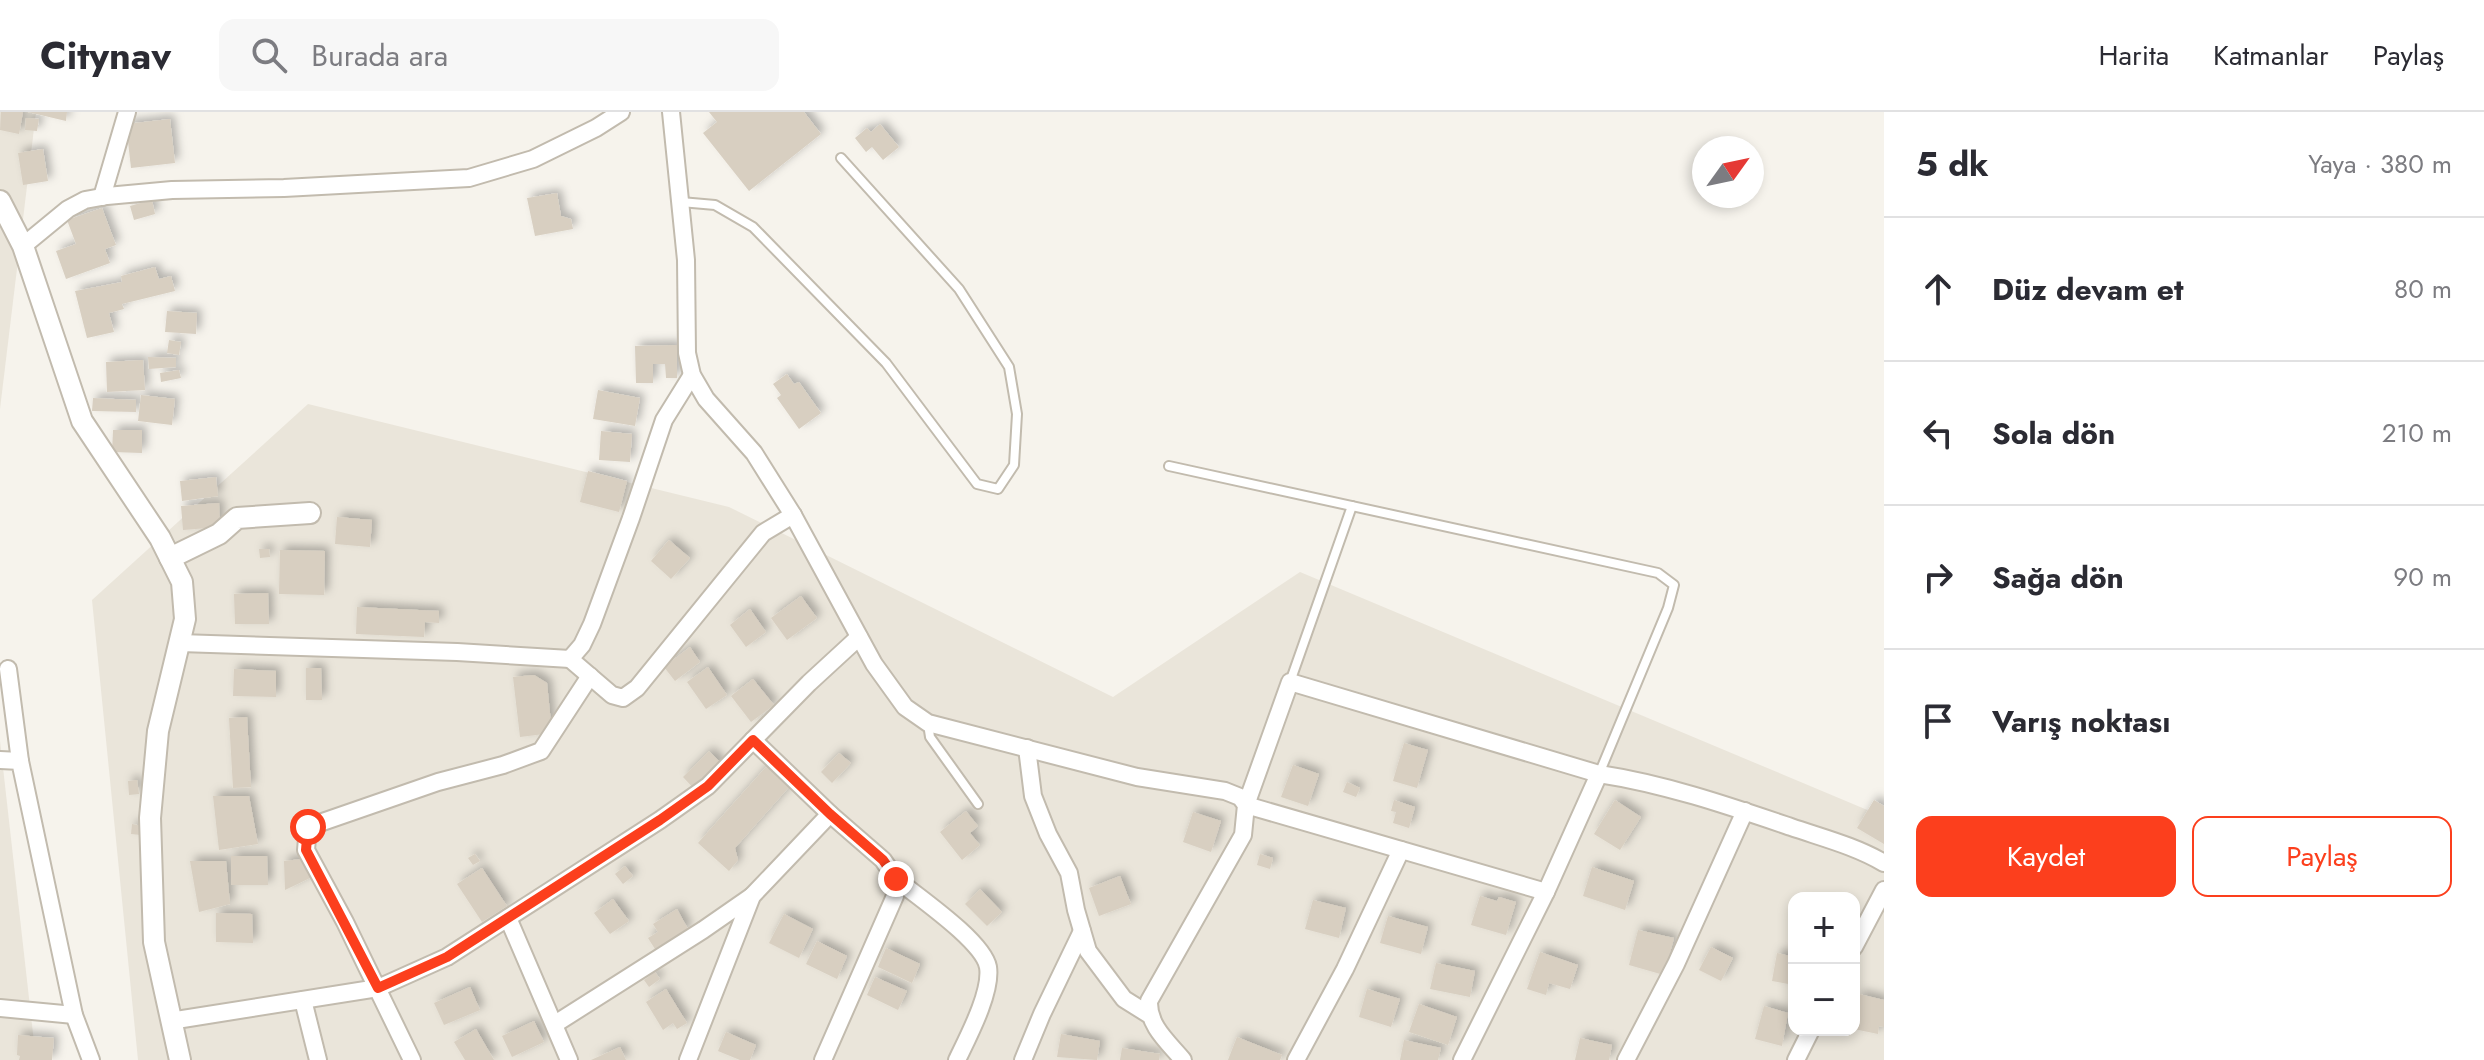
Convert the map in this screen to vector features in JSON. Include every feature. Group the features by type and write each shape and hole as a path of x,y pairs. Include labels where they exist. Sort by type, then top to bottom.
{"street":[{"path":"102,197 127,112"},
{"path":"23,246 68,209 85,200 172,190 284,188 469,178 533,159 621,112"},
{"path":"671,112 686,260 687,353 692,375 706,399 754,453 793,515 859,637 905,707 928,723 1137,777 1225,791 1240,797 1246,805 1546,892"},
{"path":"0,201 23,246 51,321 82,421 160,538 182,582 185,619 158,731 150,818 154,942 180,1060"},
{"path":"570,659 582,645 592,624 664,420 692,375"},
{"path":"170,558 219,534 237,518 310,513"},
{"path":"180,643 570,659 612,695 623,698 637,688 763,533 793,515"},
{"path":"170,1021 378,988 447,957 696,794 859,637"},
{"path":"8,669 20,761 74,1015 91,1060"},
{"path":"412,1060 306,850 308,827 438,782 503,765 541,751 590,676"},
{"path":"1148,1014 1149,1001 1243,835 1246,805 1290,682 1599,774 1634,779 1745,811 1865,852 1884,863"},
{"path":"753,740 883,860 896,879 980,949 988,969 981,1008 957,1060"},
{"path":"1027,748 1033,796 1048,834 1069,873 1088,951 1124,999 1148,1014 1159,1033 1183,1060"},
{"path":"0,760 20,761"},
{"path":"1462,1060 1546,892 1599,774"},
{"path":"1626,1060 1676,964 1745,811"},
{"path":"555,1024 752,896 830,814"},
{"path":"1296,1060 1345,969 1401,850"},
{"path":"823,1060 895,896 896,879"},
{"path":"1860,936 1884,890"},
{"path":"688,1060 752,896"},
{"path":"508,918 569,1060"},
{"path":"1023,1060 1082,931"},
{"path":"303,1000 318,1060"},
{"path":"0,1008 74,1015"},
{"path":"1796,1060 1808,1036"}],"lane":[{"path":"680,202 715,205 753,227 886,363 977,484 998,489 1014,465 1017,414 1009,367 959,289 841,158"},
{"path":"1169,466 1658,573 1674,585 1668,608 1599,774"},
{"path":"1290,682 1352,506"},
{"path":"928,723 930,737 978,804"}],"shaded area":[{"path":"0,112 36,112 0,409"},
{"path":"308,404 729,507 1113,697 1300,572 1884,817 1884,1060 138,1060 92,600"},
{"path":"0,741 36,1060 0,1060"}],"building":[{"path":"1,112 23,112 19,134 0,130"},
{"path":"28,112 67,112 66,121"},
{"path":"709,112 804,112 821,134 749,191 703,133 717,122"},
{"path":"26,118 39,119 37,131 25,130"},
{"path":"170,119 175,163 131,168 126,124"},
{"path":"880,124 899,147 883,160 872,147 866,152 855,138 867,128 871,132"},
{"path":"43,149 48,181 23,185 18,153"},
{"path":"557,193 561,216 571,219 573,229 535,236 527,198"},
{"path":"152,200 155,214 134,220 130,206"},
{"path":"102,208 116,245 105,249 110,263 66,279 56,251 76,244 67,220"},
{"path":"155,267 159,279 171,276 175,291 122,304 124,309 109,313 114,332 87,338 75,291 122,282 121,276"},
{"path":"167,311 197,313 196,334 165,332"},
{"path":"169,340 181,342 179,355 167,353"},
{"path":"677,345 677,378 666,378 665,364 653,364 653,383 636,383 635,346"},
{"path":"148,357 176,358 176,367 149,369"},
{"path":"143,360 145,390 107,392 106,362"},
{"path":"179,370 181,378 161,382 160,373"},
{"path":"787,374 794,384 799,382 821,413 799,429 777,398 781,395 773,384"},
{"path":"598,390 640,398 635,426 593,419"},
{"path":"141,395 175,399 172,425 138,421"},
{"path":"93,398 136,400 136,412 92,411"},
{"path":"113,430 142,430 142,453 112,452"},
{"path":"601,431 632,434 630,462 599,460"},
{"path":"588,471 627,481 619,512 580,502"},
{"path":"216,477 218,496 182,501 180,481"},
{"path":"219,503 220,527 183,530 181,506"},
{"path":"337,517 372,520 370,547 335,544"},
{"path":"669,540 690,558 671,579 651,561"},
{"path":"259,549 269,549 270,557 260,558"},
{"path":"280,550 325,551 324,595 279,594"},
{"path":"268,593 269,624 235,624 234,594"},
{"path":"801,596 817,618 787,640 771,618"},
{"path":"357,607 439,611 439,623 425,622 424,637 356,634"},
{"path":"750,609 766,632 746,647 730,625"},
{"path":"690,647 700,662 675,681 664,667"},
{"path":"708,667 727,695 706,709 687,682"},
{"path":"306,668 321,668 322,700 306,700"},
{"path":"234,669 276,671 276,697 233,696"},
{"path":"534,675 547,683 552,733 520,737 513,677"},
{"path":"753,679 774,705 751,722 731,696"},
{"path":"247,717 251,787 233,788 229,718"},
{"path":"1404,743 1428,750 1417,788 1393,781"},
{"path":"709,751 723,765 697,792 683,777"},
{"path":"839,753 851,763 832,783 821,772"},
{"path":"1293,765 1319,774 1308,806 1281,797"},
{"path":"766,767 789,787 735,848 738,860 729,871 698,843"},
{"path":"137,780 139,794 129,795 128,781"},
{"path":"1347,782 1360,788 1356,797 1343,792"},
{"path":"213,796 249,796 258,844 219,850"},
{"path":"1394,800 1415,807 1409,828 1393,823 1396,812 1391,811"},
{"path":"1615,800 1641,817 1620,850 1594,834"},
{"path":"1874,800 1884,806 1884,844 1857,828"},
{"path":"966,811 978,826 970,833 980,845 962,860 940,832"},
{"path":"1193,812 1221,821 1211,852 1183,842"},
{"path":"132,824 142,826 141,835 131,834"},
{"path":"475,854 480,861 473,865 468,858"},
{"path":"1260,854 1273,858 1270,869 1257,865"},
{"path":"231,856 267,856 268,885 231,885"},
{"path":"302,859 312,877 285,890 284,861"},
{"path":"190,861 226,861 230,904 199,912"},
{"path":"625,866 633,876 623,884 615,874"},
{"path":"1592,867 1634,881 1625,910 1583,896"},
{"path":"482,868 507,906 482,922 457,884"},
{"path":"1120,876 1131,904 1099,916 1089,888"},
{"path":"980,889 1002,912 987,926 965,904"},
{"path":"1480,896 1516,902 1506,935 1471,925"},
{"path":"613,899 629,921 610,934 594,913"},
{"path":"1313,900 1346,908 1339,938 1305,929"},
{"path":"677,909 688,929 655,949 648,938 658,932 653,924"},
{"path":"216,913 252,914 253,943 216,942"},
{"path":"784,914 813,929 799,958 769,943"},
{"path":"1388,916 1428,927 1421,954 1380,943"},
{"path":"1638,930 1674,938 1664,975 1629,965"},
{"path":"817,941 847,956 837,979 806,964"},
{"path":"1711,947 1733,958 1721,981 1699,970"},
{"path":"886,948 920,964 912,983 878,967"},
{"path":"1540,952 1578,965 1570,989 1549,983 1546,995 1527,989"},
{"path":"1777,953 1788,956 1788,984 1772,981"},
{"path":"1436,963 1475,971 1470,997 1430,989"},
{"path":"655,972 660,979 649,987 644,980"},
{"path":"875,977 907,991 898,1010 867,995"},
{"path":"470,987 480,1010 444,1025 434,1003"},
{"path":"666,989 687,1023 677,1029 673,1023 663,1030 646,1002"},
{"path":"1367,989 1400,999 1391,1027 1359,1017"},
{"path":"1860,994 1884,1000 1884,1027 1879,1026 1878,1034 1860,1030"},
{"path":"1419,1004 1457,1017 1448,1045 1409,1032"},
{"path":"1764,1006 1788,1013 1782,1046 1755,1039"},
{"path":"534,1021 544,1042 512,1057 502,1036"},
{"path":"476,1029 494,1060 465,1060 454,1042"},
{"path":"726,1032 756,1045 750,1060 740,1060 718,1051"},
{"path":"1061,1034 1100,1041 1097,1060 1057,1057"},
{"path":"18,1035 54,1038 52,1060 19,1060"},
{"path":"1237,1037 1282,1055 1280,1060 1228,1060"},
{"path":"1580,1038 1612,1045 1609,1060 1575,1060"},
{"path":"1404,1040 1441,1048 1438,1060 1400,1060"},
{"path":"620,1047 626,1060 591,1060"},
{"path":"1122,1048 1160,1054 1159,1060 1120,1060"}],"route":[{"path":"308,827 306,850 378,988 447,957 660,820 708,786 753,740 883,860 896,879"}]}
